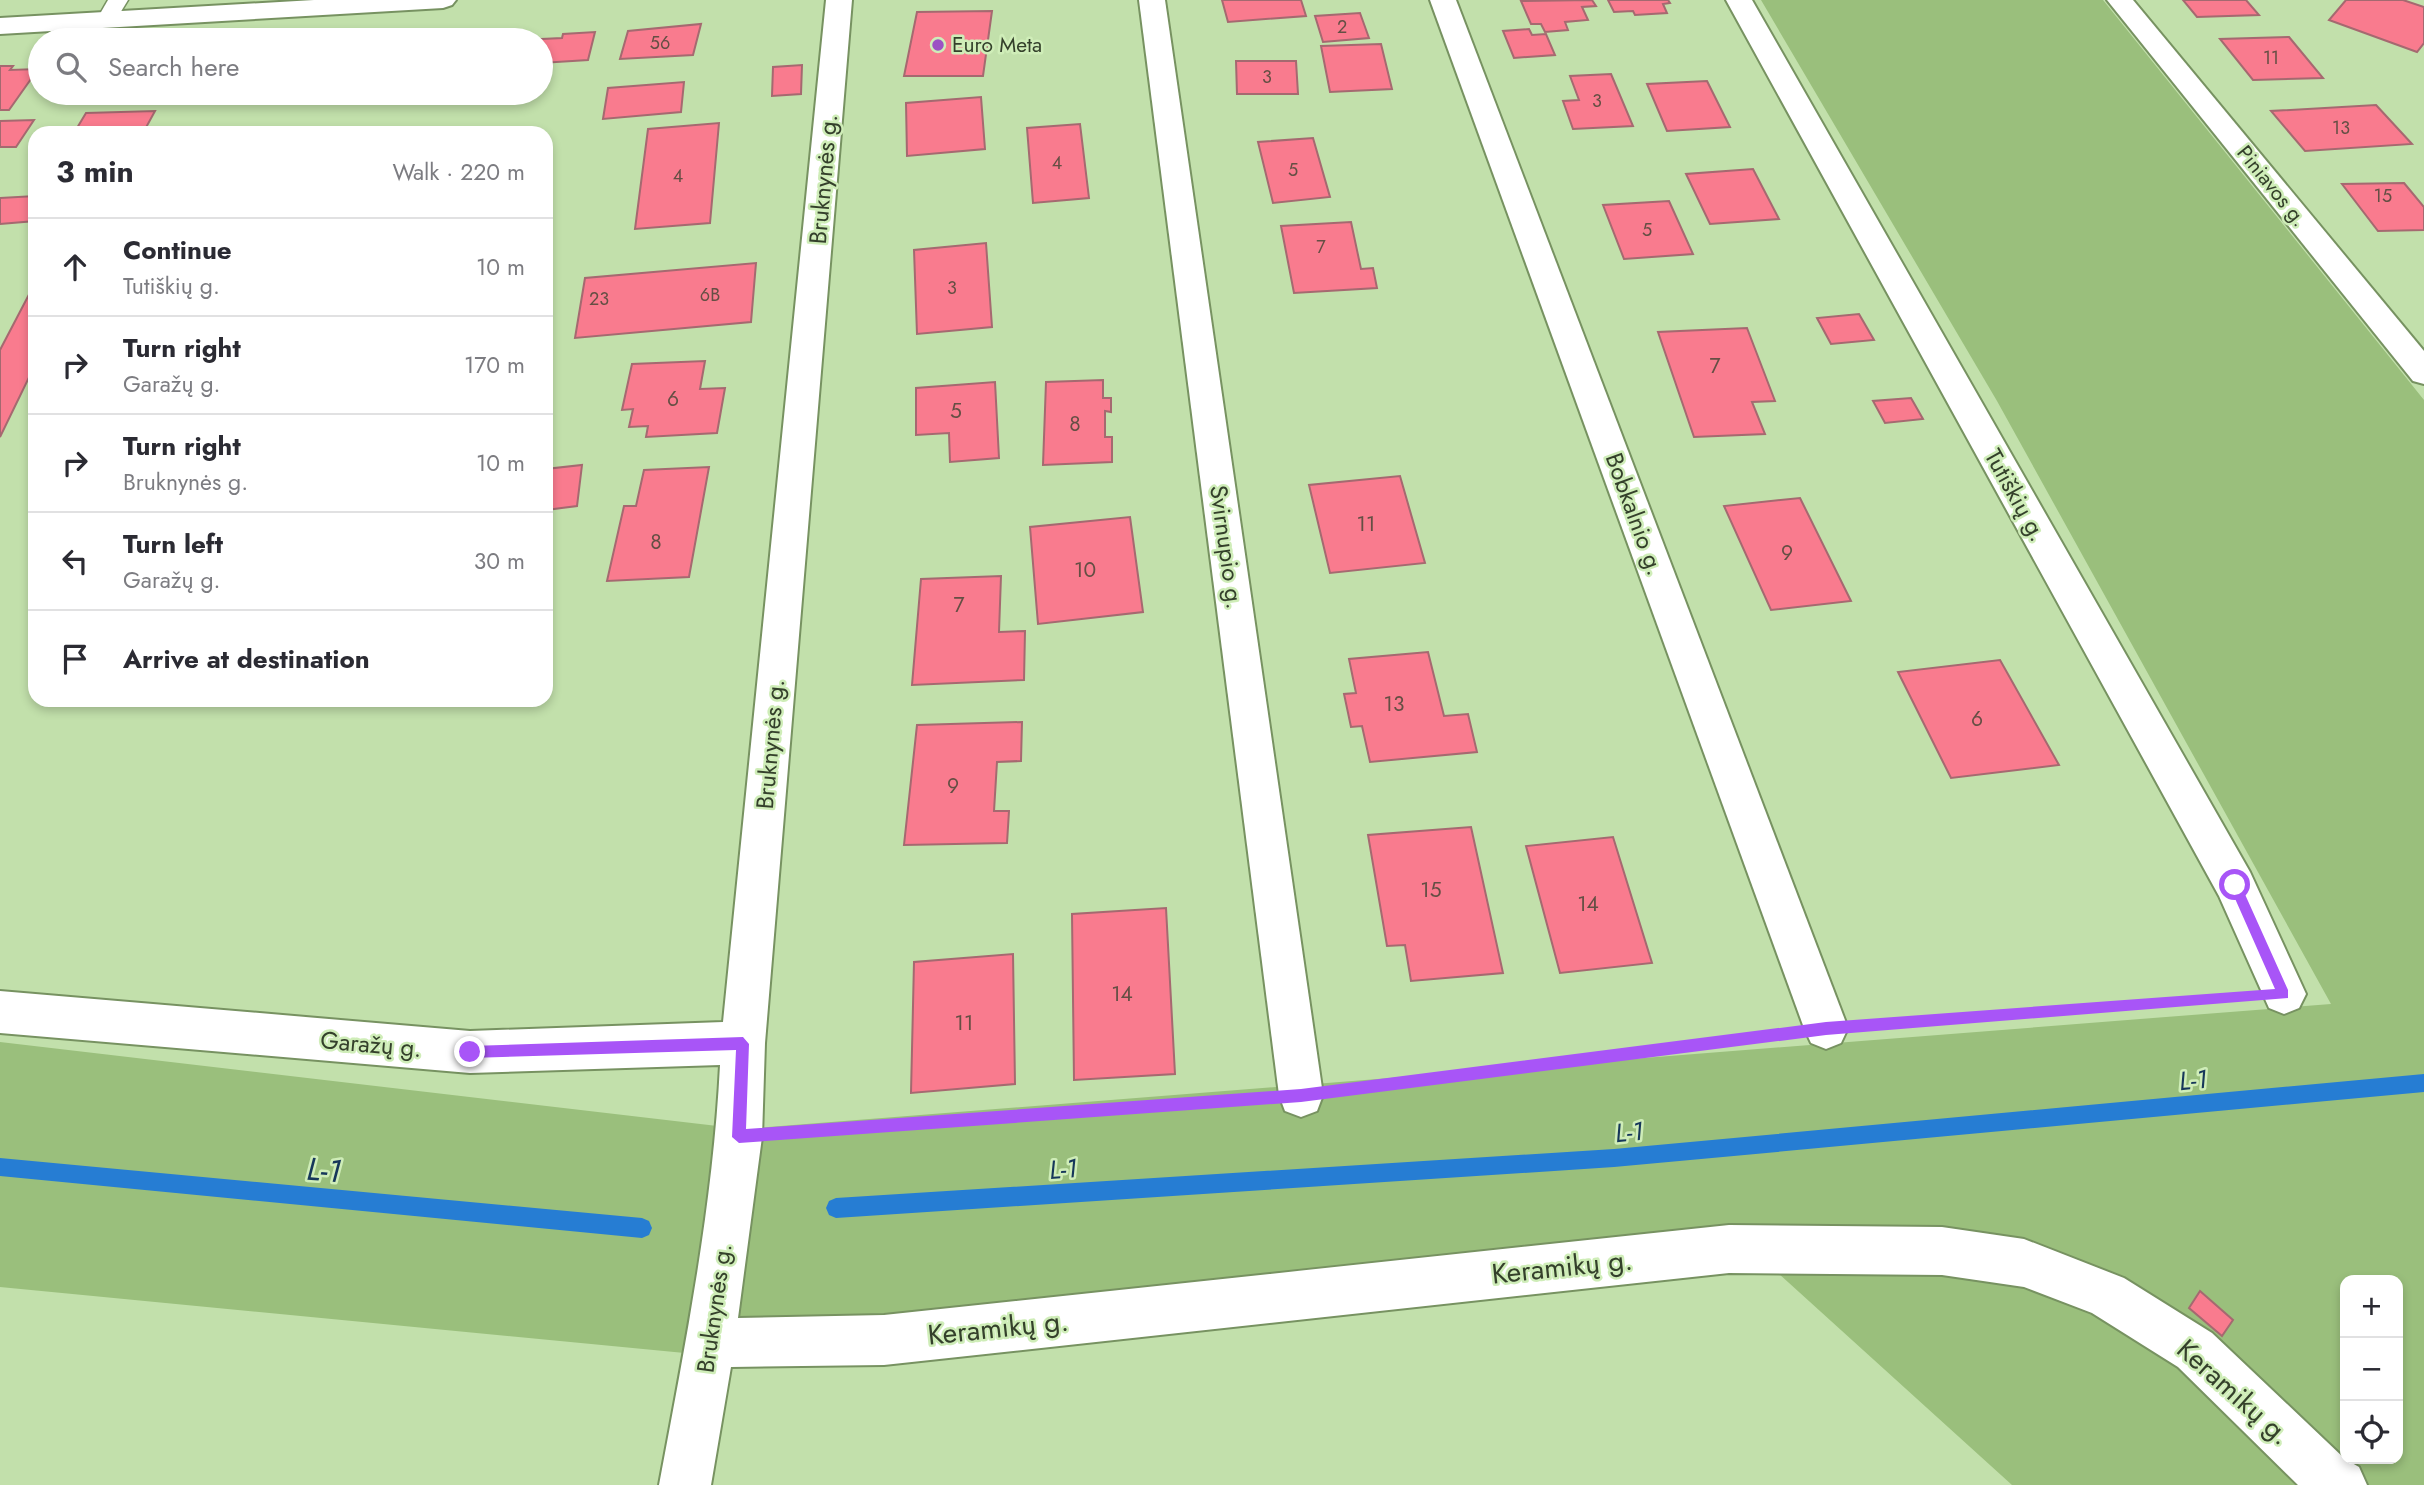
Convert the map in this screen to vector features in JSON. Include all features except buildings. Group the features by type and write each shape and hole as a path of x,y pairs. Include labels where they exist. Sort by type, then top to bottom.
{"street":[{"path":"0,26 113,10 443,0"},
{"name":"Bruknynės g.","path":"685,1485 710,1343 739,1137 743,1044 839,0"},
{"name":"Svirnupio g.","path":"1152,0 1301,1095"},
{"name":"Bobkalnio g.","path":"1443,0 1826,1028"},
{"name":"Tutiškių g.","path":"1738,0 2235,885 2284,994"},
{"name":"Piniavos g.","path":"2120,0 2424,373"},
{"name":"Garažų g.","path":"0,1012 470,1052 743,1044"},
{"name":"Keramikų g.","path":"710,1343 884,1340 1729,1249 1942,1251 2024,1262 2107,1296 2195,1350 2313,1464 2341,1485"}],"path":[{"path":"739,1137 1301,1095 1826,1028 2284,994"}],"green space":[{"path":"1761,0 2103,0 2424,400 2424,1485 2012,1485 1724,1224 695,1354 0,1287 0,1042 743,1129 2331,1004 1997,401"}],"waterway":[{"name":"L-1","path":"836,1208 1614,1158 2424,1083"},
{"name":"L-1","path":"0,1167 642,1228"}],"place":[{"name":"Euro Meta","path":"938,45"}],"route":[{"path":"470,1052 743,1044 739,1137 1301,1095 1826,1028 2284,994 2235,885"}]}
